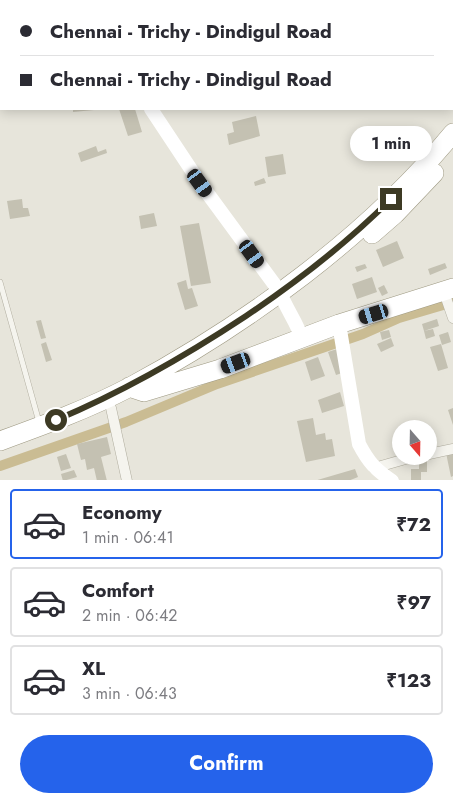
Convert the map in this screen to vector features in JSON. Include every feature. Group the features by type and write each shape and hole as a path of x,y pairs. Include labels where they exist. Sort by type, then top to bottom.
{"highway":[{"path":"282,298 366,224 453,133"},
{"path":"0,454 112,414 136,389 207,342 282,298 343,258 395,214 453,151"},
{"path":"0,441 136,389 220,369 302,338 341,336 447,292"}],"street":[{"path":"152,110 200,183 282,298 298,326 302,338"},
{"path":"447,292 452,314"},
{"path":"341,336 359,444 374,468 392,480"},
{"path":"112,414 127,480"},
{"path":"438,452 453,449"},
{"path":"374,468 392,463"}],"lane":[{"path":"0,282 40,426"}],"building":[{"path":"73,110 94,110 73,112"},
{"path":"119,110 135,110 142,132 128,136"},
{"path":"256,116 260,136 229,145 227,134 234,132 232,122"},
{"path":"96,146 98,152 106,149 107,153 81,162 78,153"},
{"path":"283,154 286,174 268,177 265,157"},
{"path":"264,178 266,183 255,186 254,182"},
{"path":"22,199 23,208 28,208 30,216 10,219 7,201"},
{"path":"154,213 157,226 141,229 139,216"},
{"path":"199,223 211,283 191,286 180,226"},
{"path":"397,241 404,258 383,267 376,250"},
{"path":"445,263 447,268 430,275 428,269"},
{"path":"365,264 367,268 357,272 355,267"},
{"path":"372,277 377,292 357,299 352,284"},
{"path":"186,280 188,289 192,288 198,306 185,310 177,283"},
{"path":"384,285 388,293 382,296 378,288"},
{"path":"437,319 439,326 424,331 422,324"},
{"path":"41,320 46,338 41,339 36,321"},
{"path":"433,329 435,336 426,339 424,331"},
{"path":"389,330 391,337 382,340 380,332"},
{"path":"448,332 451,342 442,345 439,335"},
{"path":"391,338 394,346 381,352 377,344"},
{"path":"46,342 52,360 46,362 41,344"},
{"path":"441,344 448,368 438,371 430,347"},
{"path":"337,349 345,372 336,375 328,352"},
{"path":"318,357 325,376 311,381 305,362"},
{"path":"340,392 344,406 322,413 318,400"},
{"path":"453,408 453,425 448,410"},
{"path":"313,418 316,435 325,433 326,440 332,439 335,456 306,462 297,421"},
{"path":"107,437 111,454 101,457 107,480 97,480 94,468 87,470 85,459 81,460 77,444"},
{"path":"453,452 453,476 451,477 446,453"},
{"path":"66,454 71,468 61,471 57,457"},
{"path":"419,465 427,465 427,472 421,472 421,480 411,480 411,469 419,469"},
{"path":"355,469 358,477 350,480 317,480"},
{"path":"74,470 77,477 63,480 61,474"}],"waterway":[{"path":"0,466 126,422 217,384 363,334 399,318 453,302"}],"route":[{"path":"56,420 129,387 207,342 323,260 366,224 391,199"}]}
